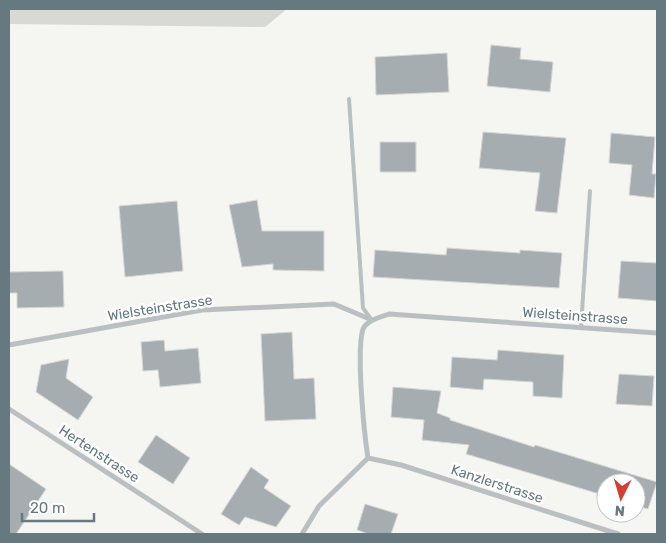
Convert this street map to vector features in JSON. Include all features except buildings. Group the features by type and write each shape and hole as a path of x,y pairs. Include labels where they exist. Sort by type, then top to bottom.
{"street":[{"name":"Wielsteinstrasse","path":"9,345 202,310 334,304 372,320 389,314 657,333"},
{"path":"302,534 319,506 368,458 361,348 363,329 372,320"},
{"name":"Hertenstrasse","path":"9,409 202,534"},
{"name":"Kanzlerstrasse","path":"368,458 401,465 618,534"}],"lane":[{"path":"350,99 363,308 372,320"},
{"path":"581,327 590,191"}],"shaded area":[{"path":"9,9 287,9 265,27 9,24"}]}
